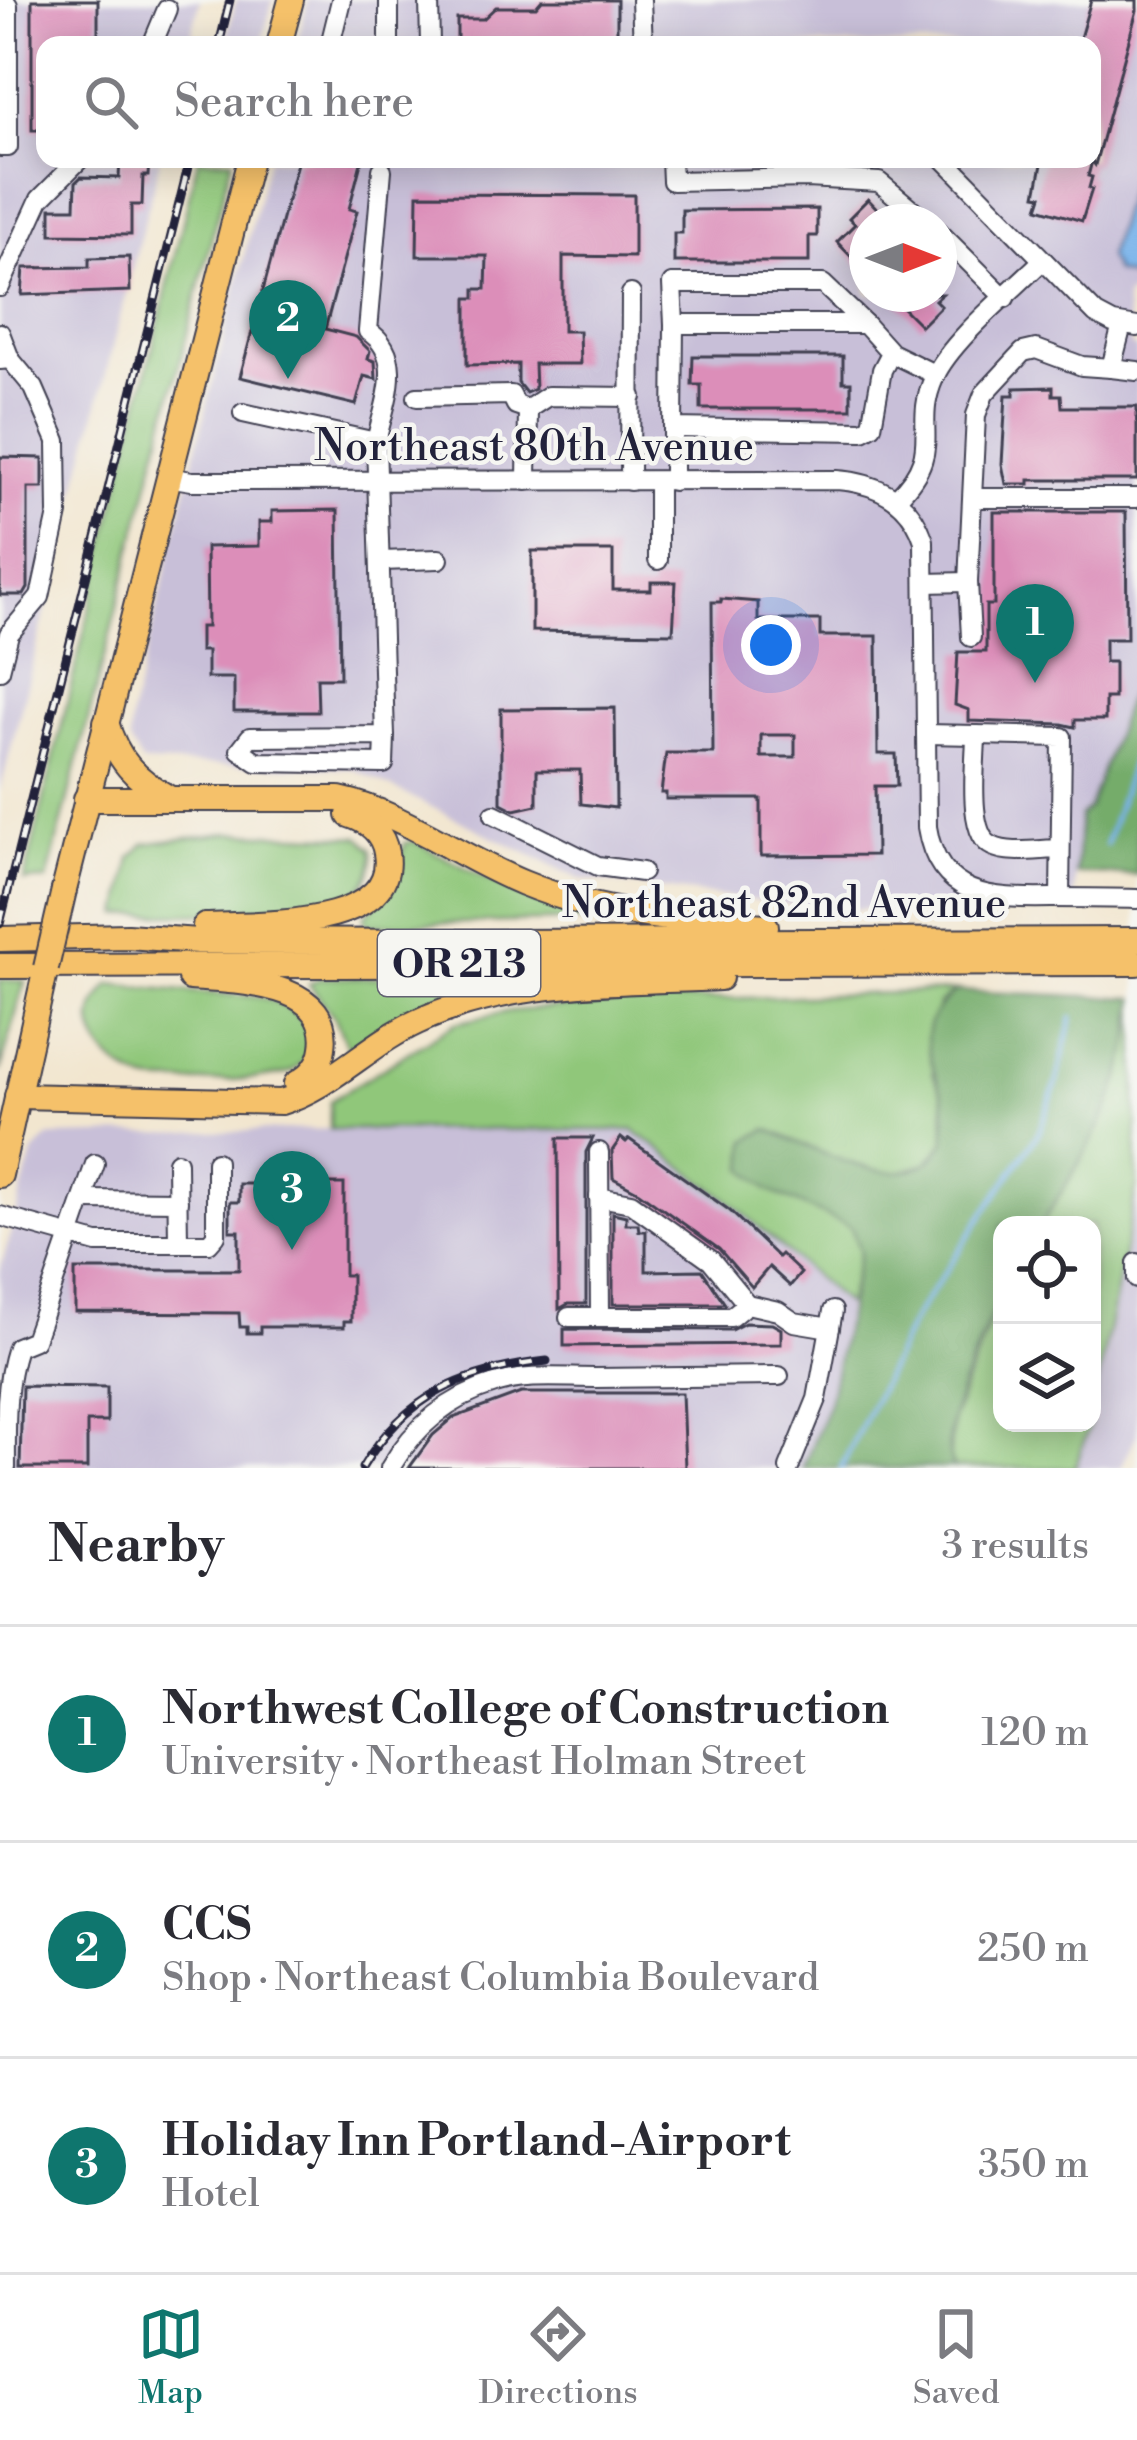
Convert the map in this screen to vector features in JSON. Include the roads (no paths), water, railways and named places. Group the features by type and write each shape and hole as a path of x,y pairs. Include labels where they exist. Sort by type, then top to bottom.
{"main road":[{"path":"281,36 291,0"},
{"path":"0,1175 64,890 248,168"},
{"path":"106,720 130,772 170,799"},
{"path":"85,806 170,799 339,799 375,811 478,864 566,898 656,917 870,940"},
{"path":"85,806 337,812 369,823 384,842 387,869 383,881 370,897 348,911 127,935"},
{"name":"Northeast 82nd Avenue","path":"0,939 127,935 243,941 870,940 920,951 1137,962"},
{"name":"Northeast 82nd Avenue","path":"0,966 890,963 920,951 1137,940"},
{"path":"17,1096 281,1102 310,1091 416,1022 487,997 890,963"},
{"path":"103,965 262,984 308,1006 323,1031 320,1061 306,1078 261,1099"}],"street":[{"path":"0,147 8,147 8,5 4,0"},
{"path":"332,36 341,0"},
{"path":"388,36 389,0"},
{"path":"429,0 430,36"},
{"path":"641,0 643,36"},
{"path":"156,36 167,9"},
{"path":"0,286 40,199 71,168"},
{"path":"671,168 672,181 820,169 879,182 905,204"},
{"path":"953,168 1096,314 1130,326 1111,368"},
{"path":"382,170 368,331 383,341 392,366 376,442 380,481 385,736 384,764 257,762 240,750 250,737 385,736"},
{"path":"957,250 1005,298"},
{"path":"1042,260 950,354 936,375 926,408 922,469 896,499 921,531 926,583 928,836 944,871 977,893 1137,898"},
{"path":"658,560 673,428 672,284 823,284 891,353 936,375"},
{"path":"630,481 631,294"},
{"path":"674,325 866,324"},
{"path":"0,333 5,360 34,388 57,441 58,514 40,597 9,634 0,670"},
{"path":"970,638 976,415 984,394 1023,352 1036,349 1082,366 1137,371"},
{"path":"673,428 863,431 872,426 882,370 891,353"},
{"path":"417,397 511,395 516,405 528,409"},
{"path":"528,409 548,396 632,397"},
{"path":"527,481 528,409"},
{"path":"243,413 376,442"},
{"name":"Northeast 80th Avenue","path":"167,477 192,481 857,482 896,499"},
{"path":"973,498 1137,498"},
{"path":"381,561 439,560"},
{"path":"926,583 968,582"},
{"path":"926,734 1062,737 1060,898"},
{"path":"976,735 975,818 982,839 996,849 1060,849"},
{"path":"494,814 598,866 642,872"},
{"path":"599,1152 600,1317"},
{"path":"177,1162 178,1244"},
{"path":"0,1216 97,1243 209,1243 215,1239 216,1162"},
{"path":"6,1468 6,1406 13,1359 17,1347 34,1340 95,1164"},
{"path":"599,1197 631,1203 711,1260 747,1304 778,1312 794,1322 831,1320 817,1399 789,1468"},
{"path":"84,1200 178,1201"},
{"path":"1137,1263 1137,1280"},
{"path":"569,1317 731,1317 747,1304"},
{"path":"390,1468 404,1444 429,1418 498,1383 541,1378 779,1376"}],"water":[{"path":"1137,160 1137,279 1115,272 1108,257"}],"waterway":[{"path":"1106,844 1137,746"},
{"path":"841,1468 913,1319 1039,1132 1072,1018"}],"railway":[{"path":"221,36 230,0"},
{"path":"0,924 188,168"},
{"path":"362,1468 398,1422 440,1390 490,1371 547,1361"}],"place":[{"name":"CCS","path":"288,379"},
{"name":"Northwest College of Construction","path":"1035,683"},
{"name":"Holiday Inn Portland-Airport","path":"292,1250"}]}
